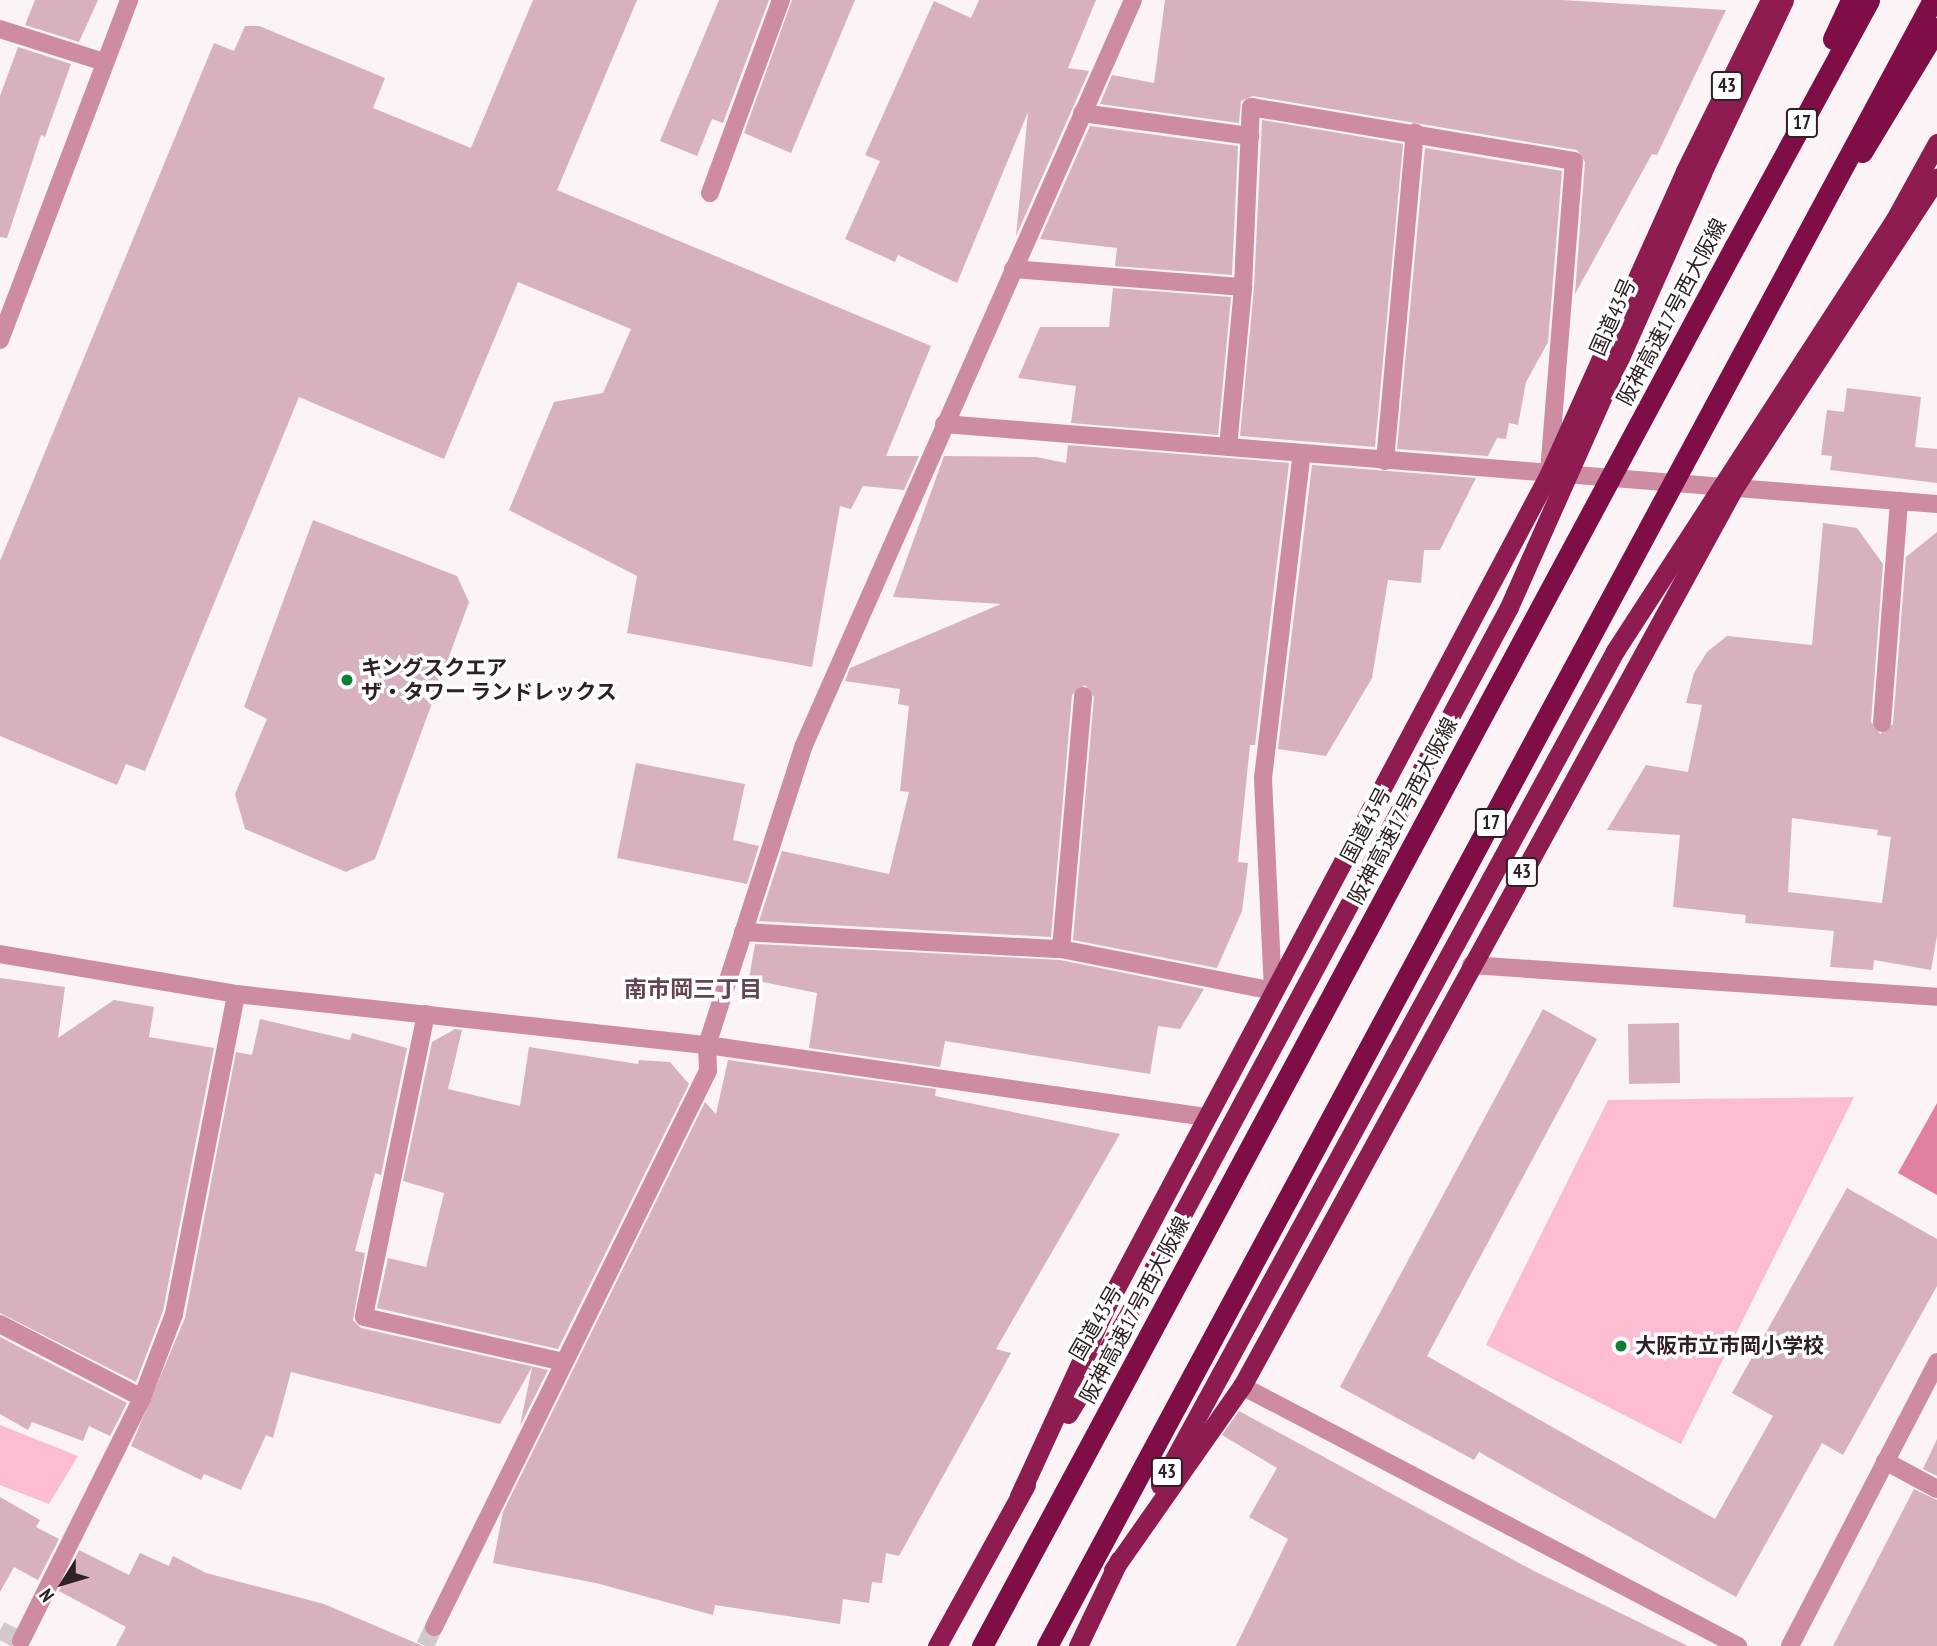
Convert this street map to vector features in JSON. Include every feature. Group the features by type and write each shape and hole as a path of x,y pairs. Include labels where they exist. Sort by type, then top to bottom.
{"highway":[{"name":"43","path":"1019,1496 1107,1305 1549,474 1685,171 1769,0"},
{"name":"国道43号","path":"937,1646 1019,1496 1126,1320 1509,607 1702,173 1784,0"},
{"path":"1735,246 1851,0"},
{"name":"阪神高速17号西大阪線","path":"982,1646 1869,0"},
{"name":"17","path":"1047,1646 1933,0"},
{"path":"1784,279 1937,28"},
{"name":"43","path":"1078,1646 1114,1570 1615,651 1895,219 1937,143"},
{"name":"43","path":"1114,1570 1242,1386 1734,488 1937,177"}],"street":[{"path":"0,340 129,0"},
{"path":"710,193 781,0"},
{"path":"434,1627 708,1071 707,1045 804,745 1133,0"},
{"path":"0,29 104,62"},
{"path":"1228,447 1243,287 1251,107 1415,132 1574,161 1549,474"},
{"path":"1082,113 1250,136"},
{"path":"1385,461 1415,132"},
{"path":"1013,269 1243,287"},
{"path":"944,424 1937,504"},
{"path":"743,932 1061,949 1273,991 1263,778 1301,453"},
{"path":"1882,723 1899,500"},
{"path":"1061,949 1083,696"},
{"path":"0,954 236,993 707,1045 1206,1117"},
{"path":"1471,965 1937,997"},
{"path":"21,1641 142,1398 174,1314 236,993"},
{"path":"426,1014 364,1317 565,1362"},
{"path":"0,1324 142,1398"},
{"path":"1790,1646 1937,1362"},
{"path":"1242,1386 1738,1646"},
{"path":"1885,1461 1937,1489"}],"shaded area":[{"path":"1854,1097 1681,1444 1486,1345 1608,1100"},
{"path":"1937,1103 1937,1195 1898,1173"},
{"path":"0,1425 78,1456 49,1504 0,1485"}],"building":[{"path":"35,0 98,0 79,42 25,25"},
{"path":"533,0 637,0 557,190 931,346 886,456 919,456 904,490 863,486 851,509 840,506 812,667 627,633 637,576 509,510 554,402 603,393 631,329 518,282 444,459 299,397 145,771 126,764 117,785 0,736 0,561 214,43 234,51 245,26 259,26 385,78 373,108 471,148"},
{"path":"719,0 769,0 723,123 712,119 697,156 660,141"},
{"path":"792,0 855,0 791,153 744,133"},
{"path":"979,0 1096,0 1068,68 1089,71 1016,236 1028,112 957,283 898,255 895,262 845,239 880,161 865,155 934,1 971,18"},
{"path":"1165,0 1562,0 1726,10 1657,155 1652,154 1575,294 1585,162 1577,150 1253,96 1241,101 1239,123 1100,104 1112,75 1154,83"},
{"path":"18,47 71,64 45,137 41,135 7,238 0,237 0,96"},
{"path":"1262,120 1403,144 1375,447 1240,436 1254,288"},
{"path":"1090,126 1238,146 1232,275 1115,266 1117,248 1040,239"},
{"path":"1425,148 1562,171 1548,342 1526,382 1518,425 1509,423 1506,439 1497,438 1488,456 1397,449"},
{"path":"1113,288 1231,297 1218,435 1071,423 1076,386 1018,378 1040,327 1109,327"},
{"path":"1847,388 1921,397 1915,447 1937,449 1937,483 1830,470 1832,456 1821,455 1827,410 1844,412"},
{"path":"1068,445 1289,463 1255,745 1250,745 1238,862 1248,863 1242,911 1217,968 1073,940 1094,697 1085,685 1072,695 1051,937 759,921 782,851 889,874 909,792 900,791 909,706 898,704 900,689 845,681 850,668 1001,604 893,597 944,456 1036,457 1066,463"},
{"path":"1312,465 1476,478 1440,550 1424,550 1421,583 1388,580 1372,678 1326,756 1278,749"},
{"name":"キングスクエア ザ・タワー ランドレックス","path":"313,520 457,576 469,602 375,859 346,872 245,829 235,794 267,719 244,707"},
{"path":"1823,523 1857,528 1883,564 1871,722 1880,734 1893,724 1906,557 1937,532 1937,936 1931,970 1874,960 1873,970 1830,967 1834,931 1745,923 1746,915 1673,907 1680,835 1607,830 1646,765 1688,772 1702,705 1686,703 1694,673 1707,652 1727,636 1812,645","holes":["1792,818 1878,830 1877,835 1891,837 1882,903 1788,892"]},
{"path":"636,763 745,784 733,840 759,846 747,884 617,858"},
{"path":"755,944 1060,960 1204,989 1180,1029 1158,1026 1150,1074 945,1041 940,1067 809,1048 817,993 749,979"},
{"path":"0,978 65,987 58,1038 114,1000 154,1007 149,1037 214,1048 163,1311 136,1382 0,1313"},
{"path":"1543,1009 1597,1039 1427,1356 1715,1519 1773,1416 1732,1393 1847,1188 1937,1239 1937,1286 1843,1455 1822,1443 1736,1597 1479,1452 1474,1460 1340,1387"},
{"path":"260,1019 350,1040 352,1033 407,1048 381,1175 375,1173 355,1251 365,1253 353,1320 361,1328 548,1370 520,1426 532,1367 500,1424 291,1372 273,1438 266,1435 241,1490 204,1474 201,1480 131,1446 185,1318 236,1052 252,1055"},
{"path":"1679,1023 1680,1083 1629,1084 1628,1024"},
{"path":"455,1029 462,1030 448,1089 520,1106 529,1047 638,1064 639,1060 670,1062 689,1084 558,1349 377,1308 388,1258 426,1267 444,1193 403,1181 432,1042"},
{"path":"728,1060 936,1089 935,1096 1120,1134 996,1349 1011,1353 899,1556 886,1553 882,1583 872,1582 869,1603 843,1599 840,1624 715,1605 713,1615 596,1583 493,1563 503,1512 705,1102 716,1114"},
{"path":"0,1337 127,1403 110,1436 89,1426 83,1441 32,1422 28,1430 0,1414"},
{"path":"1239,1411 1534,1571 1688,1646 1236,1646 1288,1539 1249,1517 1277,1468 1222,1435"},
{"path":"1937,1439 1937,1476 1923,1469"},
{"path":"1914,1489 1937,1500 1937,1646 1833,1646"},
{"path":"0,1497 40,1520 36,1527 59,1539 38,1580 14,1567 0,1592"},
{"path":"79,1550 129,1575 140,1553 169,1566 173,1556 206,1573 324,1604 423,1646 116,1646 126,1627 59,1591"}],"tunnel":[{"path":"425,1646 434,1627"},
{"path":"0,1630 21,1641 18,1646"}],"place":[{"name":"キングスクエア ザ・タワー ランドレックス","path":"347,680"},
{"name":"大阪市立市岡小学校","path":"1621,1346"}],"district":[{"name":"南市岡三丁目","path":"693,989"}]}
